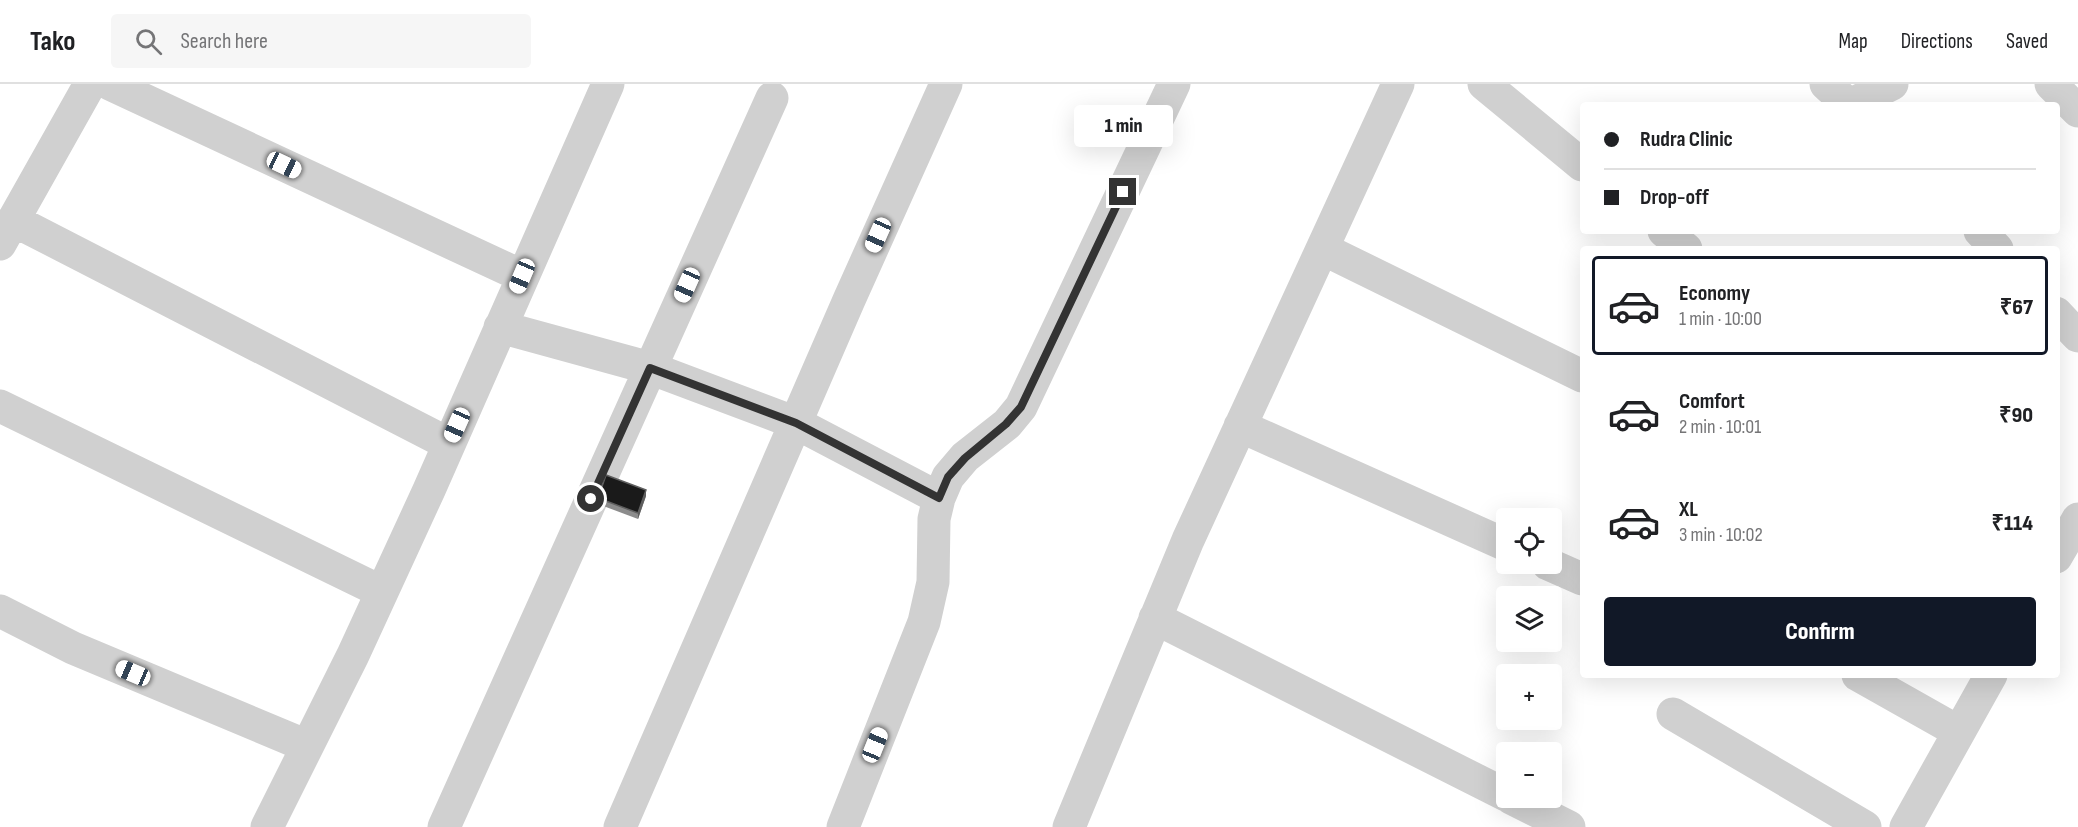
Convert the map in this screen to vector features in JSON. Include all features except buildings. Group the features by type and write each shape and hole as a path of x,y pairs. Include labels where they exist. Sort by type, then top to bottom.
{"street":[{"path":"90,84 7,232 449,444"},
{"path":"110,84 522,276"},
{"path":"267,827 382,592 606,84"},
{"path":"620,827 946,84"},
{"path":"843,827 924,622 933,582 934,519 939,498 948,477 965,458 1006,424 1021,407 1174,84"},
{"path":"1069,827 1188,540 1398,84"},
{"path":"1484,84 1580,163"},
{"path":"1826,84 1846,102"},
{"path":"1855,102 1892,84"},
{"path":"2051,84 2078,111"},
{"path":"444,827 772,98"},
{"path":"1668,234 1682,246"},
{"path":"1983,234 1994,246"},
{"path":"1323,249 1580,375"},
{"path":"2060,316 2078,336"},
{"path":"500,327 650,368 796,423 939,498"},
{"path":"0,406 382,592"},
{"path":"1240,426 1496,541"},
{"path":"2060,550 2078,519"},
{"path":"1562,570 1580,578"},
{"path":"0,611 74,648 307,746"},
{"path":"1155,618 1496,790"},
{"path":"1863,678 1959,732"},
{"path":"1906,827 1989,678"},
{"path":"1673,714 1865,827"},
{"path":"1531,808 1569,827"}],"route":[{"path":"591,499 650,368 796,423 939,498 948,477 965,458 1006,424 1021,407 1123,192"}]}
